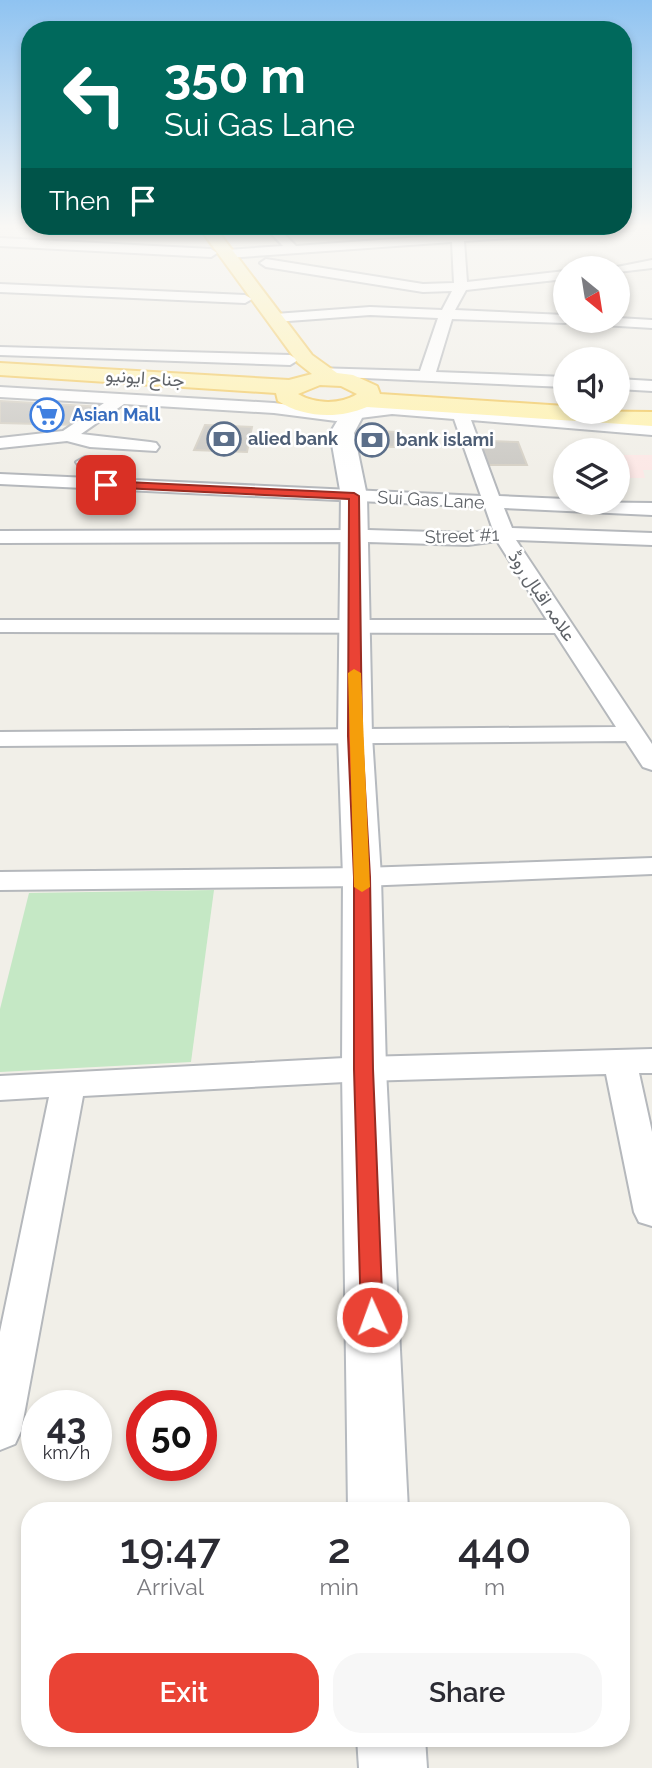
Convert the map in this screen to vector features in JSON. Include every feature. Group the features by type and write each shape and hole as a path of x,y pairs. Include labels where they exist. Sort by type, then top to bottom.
{"main road":[{"path":"251,308 290,360 302,386 322,408 646,421"},
{"path":"266,308 305,359 302,386"},
{"path":"178,380 290,360"},
{"name":"جناح ایونیو","path":"0,369 302,386"},
{"name":"جناح ایونیو","path":"0,377 302,386"},
{"path":"302,386 349,408 424,393 553,401"},
{"path":"302,386 349,408"},
{"path":"349,408 354,496 355,736 362,877 364,1069 378,1502"},
{"path":"630,412 646,421"},
{"path":"392,1747 393,1768"}],"street":[{"path":"275,318 329,308"},
{"path":"409,308 447,313 553,318"},
{"path":"427,374 450,308"},
{"path":"630,323 652,324"},
{"path":"0,351 290,360"},
{"path":"302,386 427,374 553,381"},
{"path":"630,385 652,386"},
{"path":"0,392 274,408 392,409 461,416 646,421 641,449"},
{"path":"79,436 121,400"},
{"name":"علامہ اقبال روڈ","path":"461,416 509,548 652,762"},
{"path":"0,435 47,439"},
{"path":"79,436 85,462 85,483"},
{"path":"0,443 79,436 150,447"},
{"path":"85,462 148,487"},
{"name":"Sui Gas Lane","path":"0,479 493,504 652,509"},
{"name":"Street #1","path":"0,537 355,536 468,539 505,534 652,539"},
{"path":"0,626 564,627"},
{"path":"0,739 631,734"},
{"path":"2,889 652,866"},
{"path":"0,1088 364,1069 636,1061 652,1212"},
{"path":"0,1431 68,1085"}],"shaded area":[{"path":"630,455 652,455 652,470 643,470 645,478 630,478"}],"green space":[{"path":"214,890 191,1062 0,1072 0,1009 29,893"}],"building":[{"name":"Asian Mall","path":"0,401 106,407 79,425 0,423"},
{"name":"alied bank","path":"205,425 252,427 247,452 194,450"},
{"name":"bank islami","path":"350,430 396,432 394,447 347,446"},
{"path":"464,440 518,442 527,465 473,465"}],"slow traffic":[{"path":"354,673 362,887"}],"place":[{"name":"Asian Mall","path":"47,415"},
{"name":"alied bank","path":"224,439"},
{"name":"bank islami","path":"372,440"}],"route":[{"path":"106,485 354,496 355,736 362,877 364,1069 372,1317"}]}
